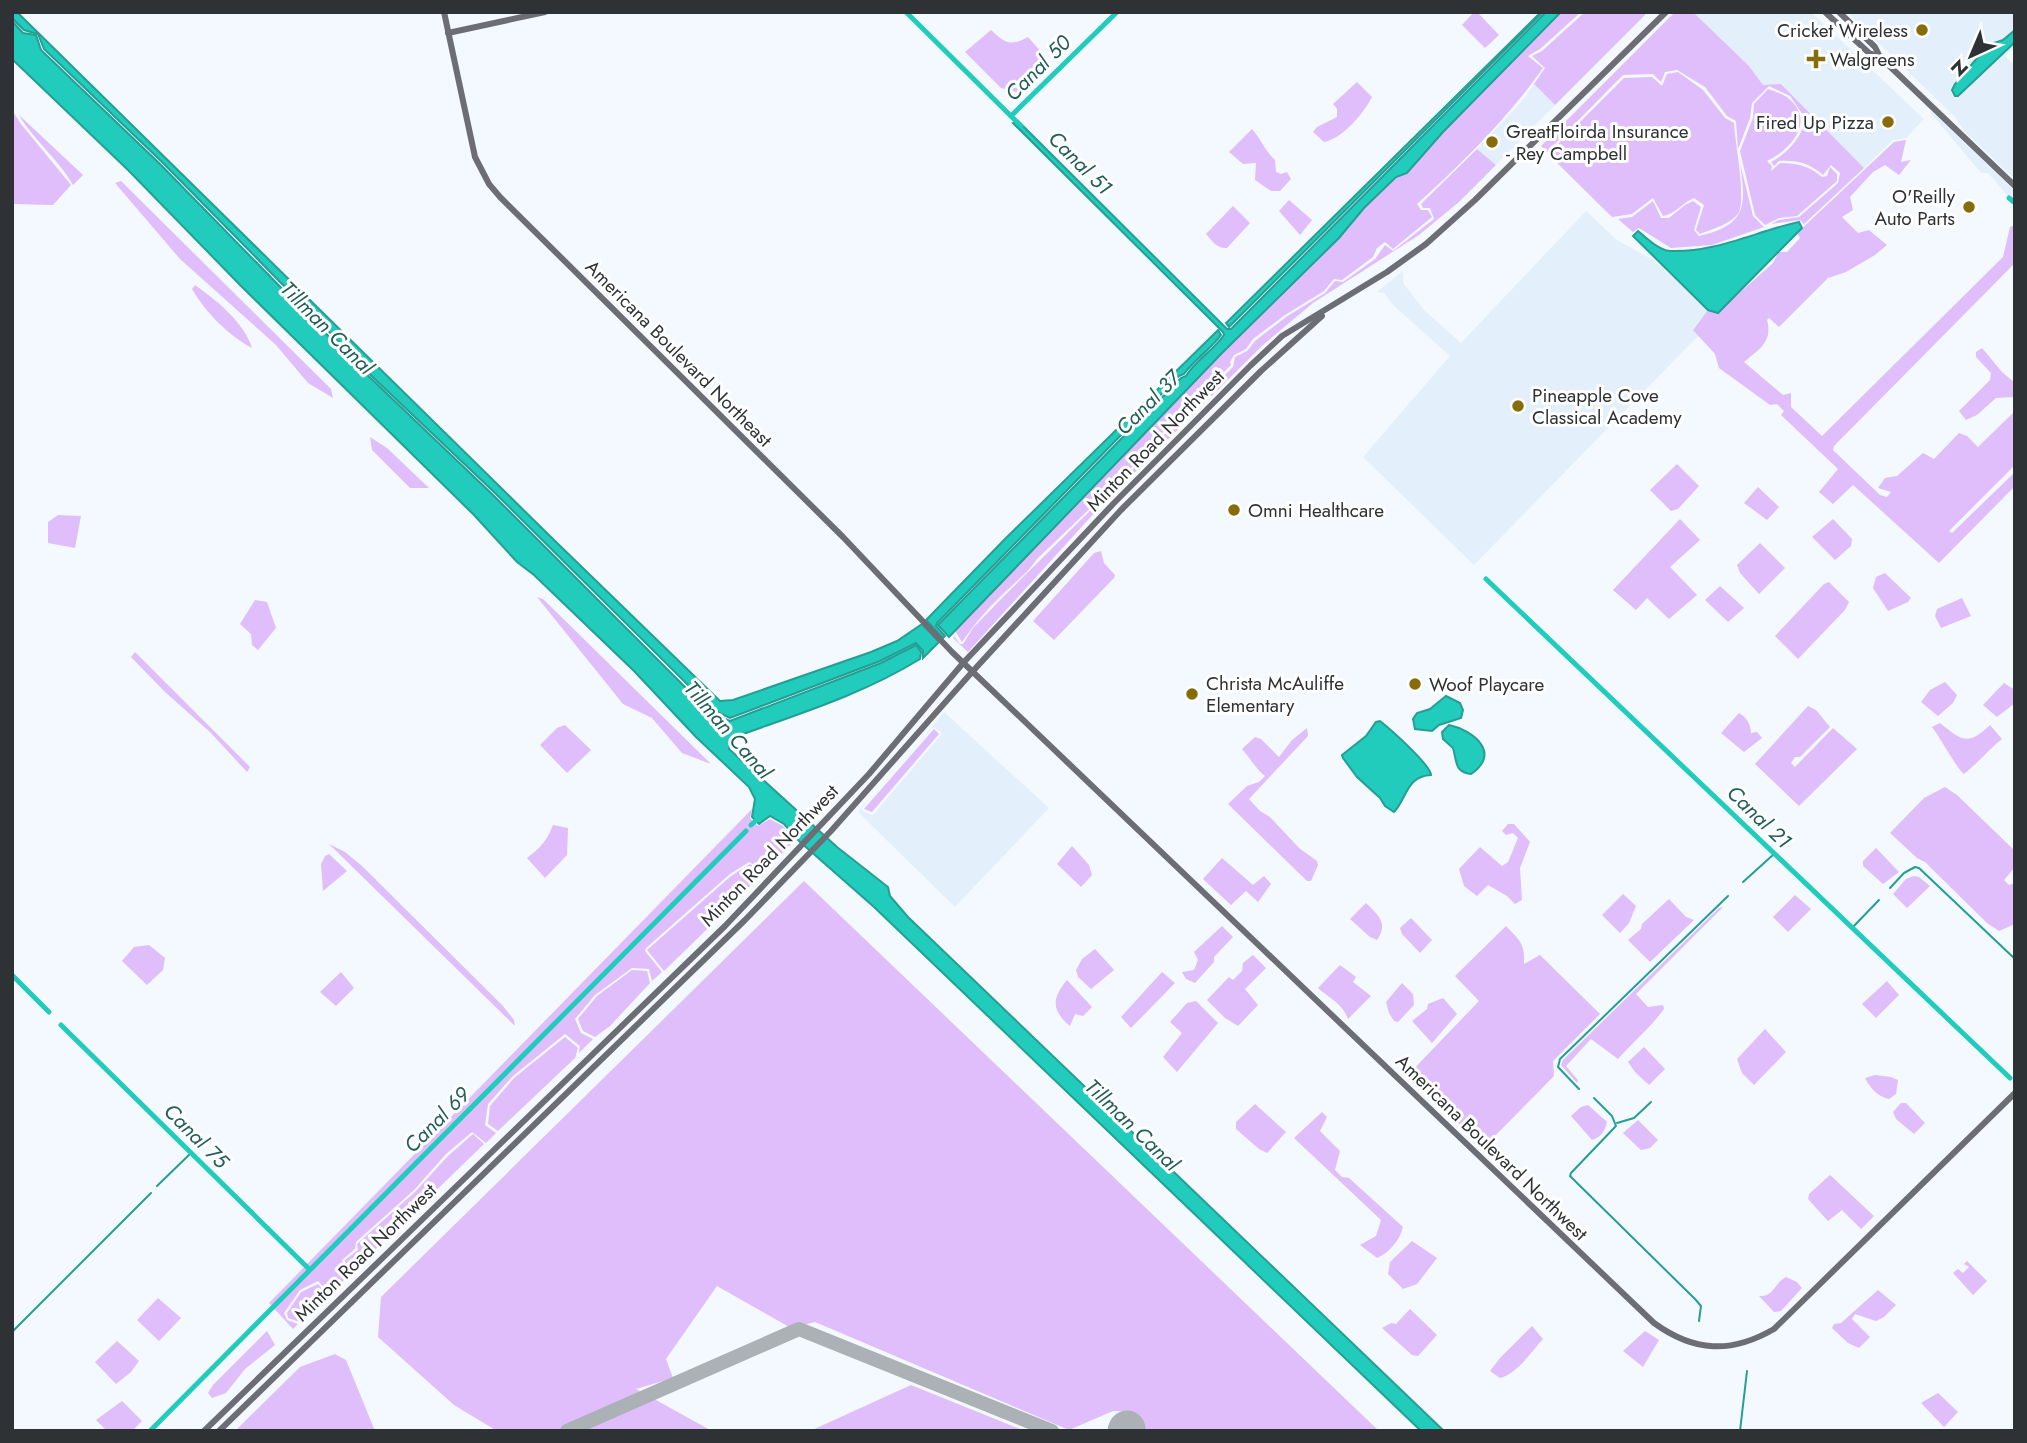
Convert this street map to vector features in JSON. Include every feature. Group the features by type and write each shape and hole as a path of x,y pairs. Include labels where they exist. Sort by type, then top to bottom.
{"main road":[{"name":"Americana Boulevard Northeast","path":"444,12 475,157 489,184 869,564 972,671"},
{"path":"448,33 545,12"},
{"name":"Minton Road Northwest","path":"204,1431 725,926 869,774 964,662 1114,503 1250,366 1282,336 1387,272 1435,235 1484,191 1665,12"},
{"path":"1825,12 1868,53 1880,57"},
{"path":"1839,12 1875,47 1880,57 2015,186"},
{"name":"Minton Road Northwest","path":"219,1431 746,920 831,831 972,671 1121,510 1303,331 1348,296"},
{"name":"Americana Boulevard Northwest","path":"972,671 1644,1313 1670,1334 1688,1342 1707,1346 1731,1346 1759,1338 1774,1329 2015,1093"}],"shaded area":[{"path":"1474,12 1499,35 1485,48 1462,25"},
{"path":"1561,12 1581,12 1540,49 1528,56 1543,68 1484,139 1417,204 1421,210 1428,210 1432,217 1393,249 1385,242 1377,248 1373,257 1342,280 1334,279 1324,291 1285,315 1253,339 1246,349 1234,355 1231,365 1156,439 1119,482 1116,479 1110,484 1111,488 991,606 962,642 955,631 973,611 1222,353 1339,238 1364,208 1396,177 1407,172"},
{"path":"1585,12 1648,12 1555,105 1534,84 1545,68 1532,56 1542,51"},
{"path":"1675,12 1693,12 1749,66 1763,85 1781,84 1864,168 1804,224 1800,220 1771,224 1799,217 1838,183 1840,173 1831,165 1823,175 1808,165 1797,162 1779,161 1774,166 1771,162 1794,143 1802,131 1805,118 1790,96 1769,86 1752,103 1750,118 1738,149 1736,121 1727,116 1705,87 1677,70 1665,72 1661,82 1653,74 1623,75 1547,152 1541,146"},
{"path":"1693,12 1811,12 1924,119 1906,138 1893,140 1864,168 1781,84 1763,85 1749,66"},
{"path":"1847,12 2015,12 2015,46 2005,56 2015,66 2015,179 1964,131 1956,118"},
{"path":"991,30 1012,43 1028,37 1050,62 1020,93 1001,88 965,52"},
{"path":"1678,72 1703,90 1725,118 1734,123 1741,183 1739,212 1727,223 1700,234 1696,230 1704,205 1694,198 1663,216 1653,198 1632,214 1612,217 1548,154 1624,78 1652,77 1662,86 1667,74"},
{"path":"1357,82 1372,97 1352,124 1338,136 1324,142 1313,132 1317,127 1337,117 1337,109 1333,104"},
{"path":"1534,84 1555,105 1496,165 1477,149 1523,100"},
{"path":"1768,89 1788,98 1800,115 1800,124 1792,142 1767,161 1772,166 1771,171 1780,163 1792,164 1808,168 1822,177 1827,176 1830,167 1837,174 1837,181 1797,216 1779,218 1765,225 1755,215 1740,151 1753,118 1754,104"},
{"path":"12,110 71,185 53,205 12,204"},
{"path":"1931,111 2015,191 2015,204 1988,173 1981,173"},
{"path":"19,115 83,175 73,185 61,167"},
{"path":"1252,129 1275,160 1276,172 1287,172 1291,179 1280,191 1271,191 1255,180 1256,163 1243,164 1229,152"},
{"path":"1906,140 1901,162 1911,160 1899,175 1885,165 1873,172 1850,197 1853,210 1842,217 1858,233 1869,230 1887,245 1846,272 1828,278 1779,327 1769,318 1766,340 1744,362 1783,395 1791,393 1791,407 1822,436 2003,257 2010,227 2015,225 2015,263 1833,450 1880,495 1887,497 1891,492 1878,488 1885,478 1897,476 1923,453 1934,459 1959,433 1967,436 1978,447 2015,411 2015,465 1949,531 1952,533 2015,472 2015,486 1939,563 1853,485 1833,504 1819,492 1838,469 1781,415 1784,411 1777,404 1770,405 1719,368 1715,354 1693,330 1708,310 1718,312 1773,263 1779,252 1787,252 1800,238 1797,233 1894,142"},
{"path":"1477,149 1496,165 1459,202 1419,235 1313,303 1263,345 1097,510 968,652 953,638 954,636 963,644 973,628 1005,595 1116,482 1121,483 1158,441 1233,367 1235,357 1247,351 1255,341 1286,317 1325,293 1335,281 1343,282 1375,259 1385,245 1393,251 1434,219 1430,208 1423,208 1421,204"},
{"path":"1740,163 1753,216 1764,227 1712,245 1671,248 1639,228 1633,232 1618,219 1632,217 1653,201 1661,218 1669,218 1693,201 1701,207 1694,230 1699,236 1727,226 1735,219 1743,202"},
{"path":"121,181 331,389 333,398 308,383 276,345 180,259 115,183"},
{"path":"1289,200 1312,220 1300,235 1279,211"},
{"path":"1233,206 1250,223 1227,248 1220,247 1206,234"},
{"name":"Pineapple Cove Classical Academy","path":"1586,211 1617,240 1655,261 1708,310 1693,329 1699,335 1474,565 1363,457 1450,356 1393,305 1384,293 1377,292 1403,271 1403,283 1425,311 1461,343"},
{"path":"195,285 236,320 252,348 234,337 211,315 192,289"},
{"path":"1982,348 2015,383 2015,397 1996,398 1977,415 1966,420 1959,411 1990,380 1991,373 1976,357 1976,352"},
{"path":"370,437 387,448 429,488 410,488 372,450"},
{"path":"1677,464 1699,486 1678,509 1671,511 1650,490"},
{"path":"1758,487 1779,507 1767,520 1744,503"},
{"path":"58,515 81,516 75,548 48,543 48,522"},
{"path":"1680,519 1700,540 1670,567 1697,595 1669,619 1647,598 1636,610 1613,590"},
{"path":"1833,519 1852,539 1851,546 1835,560 1812,537"},
{"path":"1760,543 1785,568 1759,594 1740,573 1737,565"},
{"path":"1101,551 1104,563 1115,575 1114,578 1054,640 1033,621 1094,553"},
{"path":"1885,573 1911,598 1888,611 1873,588 1876,577"},
{"path":"1829,582 1849,602 1845,610 1798,659 1775,636 1824,584"},
{"path":"1720,586 1744,608 1728,622 1705,600"},
{"path":"537,597 543,599 711,764 682,753 652,718 623,704"},
{"path":"1962,598 1971,616 1941,628 1935,616 1937,609"},
{"path":"255,600 267,602 276,628 258,650 252,645 251,634 240,624"},
{"path":"135,652 250,767 247,772 211,733 131,657"},
{"path":"1945,682 1957,695 1953,703 1938,716 1921,702 1930,690"},
{"path":"2004,683 2015,690 2015,703 1997,717 1983,705"},
{"path":"1808,706 1816,710 1830,727 1800,757 1795,757 1791,763 1795,767 1833,728 1857,749 1799,806 1755,764"},
{"path":"944,712 1049,808 955,907 858,812 874,793 861,810 874,814 941,735 941,732 933,727 914,749"},
{"path":"1739,713 1748,721 1751,733 1757,732 1762,738 1744,752 1721,733"},
{"path":"1940,723 1965,739 1976,736 1990,725 2002,739 1964,774 1932,727"},
{"path":"565,725 591,750 567,773 540,745 557,728"},
{"path":"1307,728 1308,736 1249,799 1299,848 1317,861 1318,865 1311,881 1307,881 1228,804 1247,786 1259,782 1265,776 1242,749 1255,737 1261,739 1279,757 1292,740"},
{"path":"934,729 939,734 872,812 864,809"},
{"path":"1945,787 1957,795 2015,851 2015,867 2004,880 2009,885 2015,883 2015,924 1999,931 1987,923 1925,862 1890,833 1924,798"},
{"path":"752,809 750,818 758,826 770,819 783,826 795,840 765,871 749,862 730,874 646,948 645,951 662,972 652,981 649,969 632,968 595,995 575,1019 581,1033 593,1039 579,1053 580,1046 565,1034 513,1076 488,1104 485,1125 496,1133 486,1143 472,1132 446,1154 414,1190 356,1242 355,1249 342,1260 344,1270 351,1273 326,1298 327,1291 318,1281 300,1290 284,1313 287,1320 298,1324 293,1329 269,1303"},
{"path":"1508,824 1514,824 1530,842 1520,868 1522,900 1515,904 1488,885 1477,896 1464,886 1459,869 1480,847 1502,866 1508,862 1518,838 1513,833 1506,835 1502,831"},
{"path":"553,825 568,828 567,855 545,878 527,858 543,844"},
{"path":"329,844 345,852 362,866 503,1006 514,1020 515,1026"},
{"path":"1072,846 1089,865 1092,875 1081,887 1057,864"},
{"path":"1876,848 1899,872 1883,884 1863,866 1863,861"},
{"path":"329,854 347,871 323,891 321,864"},
{"path":"1222,858 1253,885 1264,876 1271,884 1258,902 1246,891 1231,905 1203,879"},
{"path":"750,864 763,871 664,971 647,950 731,876"},
{"path":"1914,876 1930,886 1907,908 1893,894 1906,879"},
{"path":"804,881 1379,1431 1144,1431 1133,1412 1113,1411 1069,1430 815,1322 791,1328 717,1286 666,1359 673,1378 636,1389 712,1431 497,1431 454,1405 378,1337 381,1297"},
{"path":"1623,894 1636,906 1629,923 1620,933 1602,915"},
{"path":"1795,895 1811,909 1788,932 1773,917"},
{"path":"1669,899 1686,917 1694,920 1650,962 1628,940"},
{"path":"1366,903 1378,915 1382,924 1377,940 1350,919"},
{"path":"1723,907 1636,994 1648,1007 1663,1005 1664,1009 1659,1016 1618,1059 1591,1039 1566,1066 1578,1080 1577,1083 1561,1065 1563,1060"},
{"path":"1411,918 1432,940 1420,953 1402,934 1400,928"},
{"path":"1222,926 1233,937 1195,983 1186,979 1182,972 1194,970 1198,960 1194,952"},
{"path":"1506,926 1521,943 1524,964 1540,955 1600,1014 1553,1061 1554,1076 1484,1147 1407,1076 1479,1001 1455,976"},
{"path":"149,945 165,958 163,970 147,985 122,961 134,947"},
{"path":"1095,949 1114,970 1091,989 1078,977 1076,970 1082,959"},
{"path":"1253,955 1266,968 1245,989 1258,1005 1238,1026 1225,1018 1207,1000 1229,977 1233,980 1242,971 1243,963"},
{"path":"1340,965 1356,977 1353,982 1371,996 1348,1019 1339,1005 1318,988"},
{"path":"632,970 647,971 650,983 610,1026 595,1037 583,1031 578,1019 597,996"},
{"path":"341,972 354,988 336,1006 320,992"},
{"path":"1162,972 1175,983 1131,1028 1121,1017"},
{"path":"1067,980 1092,1007 1083,1016 1075,1014 1070,1026 1060,1015 1056,1004 1058,993"},
{"path":"1887,981 1899,995 1876,1018 1862,1004"},
{"path":"1402,983 1413,994 1414,1005 1398,1022 1394,1021 1389,1013 1386,1002"},
{"path":"1443,998 1457,1014 1432,1043 1412,1021 1427,1009 1428,1004"},
{"path":"1196,1001 1218,1023 1177,1072 1163,1057 1182,1033 1170,1022 1187,1003"},
{"path":"1765,1029 1786,1052 1754,1085 1742,1073 1737,1059"},
{"path":"565,1037 578,1048 575,1058 498,1131 488,1124 490,1106 514,1078"},
{"path":"1644,1047 1665,1069 1649,1085 1628,1062"},
{"path":"1875,1075 1898,1080 1896,1094 1889,1099 1875,1092 1865,1078"},
{"path":"1901,1103 1906,1103 1925,1123 1914,1134 1896,1119 1893,1112"},
{"path":"1255,1104 1286,1132 1267,1153 1236,1129 1236,1122"},
{"path":"1588,1105 1607,1122 1602,1133 1592,1140 1571,1116 1581,1107"},
{"path":"1322,1112 1327,1117 1320,1131 1340,1151 1335,1170 1342,1177 1349,1178 1403,1227 1393,1246 1377,1258 1360,1245 1376,1236 1381,1220 1294,1138"},
{"path":"1638,1120 1658,1140 1650,1148 1641,1150 1623,1133"},
{"path":"473,1134 484,1144 353,1271 346,1268 345,1260 358,1250 357,1244 416,1191 448,1156"},
{"path":"1830,1175 1874,1216 1861,1229 1842,1210 1828,1221 1808,1199 1809,1194"},
{"path":"1412,1241 1437,1258 1417,1284 1403,1289 1388,1274 1390,1262"},
{"path":"1967,1261 1987,1281 1973,1295 1953,1273 1958,1269 1963,1273 1969,1267 1964,1264"},
{"path":"1786,1277 1797,1282 1802,1288 1781,1311 1774,1312 1759,1296 1771,1292"},
{"path":"318,1284 325,1292 323,1299 300,1322 288,1318 287,1313 301,1292"},
{"path":"1878,1290 1896,1305 1876,1321 1855,1314 1852,1319 1870,1337 1859,1348 1848,1343 1832,1328"},
{"path":"158,1298 181,1318 159,1341 137,1320"},
{"path":"1410,1309 1437,1335 1418,1356 1412,1355 1382,1328 1391,1323 1396,1324"},
{"path":"1532,1326 1543,1339 1523,1362 1500,1378 1490,1371 1500,1358"},
{"path":"267,1331 275,1345 245,1369 226,1393 212,1398 208,1393 213,1385"},
{"path":"1645,1331 1659,1340 1643,1367 1623,1351"},
{"path":"117,1341 139,1361 131,1372 116,1384 95,1362"},
{"path":"335,1354 346,1360 375,1431 235,1431 300,1367"},
{"path":"911,1385 1025,1431 810,1431"},
{"path":"1938,1393 1958,1412 1944,1427 1921,1403"},
{"path":"122,1401 142,1421 132,1431 107,1431 96,1420"}],"water":[{"name":"Tillman Canal","path":"12,12 17,12 720,701 733,700 871,652 897,641 922,624 939,642 923,658 923,651 916,643 880,661 730,718 713,710 495,493 361,366 358,353 346,349 162,162 44,49 38,34 24,30 12,18"},
{"path":"1543,12 1229,327 1226,323"},
{"path":"1546,12 1561,12 1443,132 1407,173 1396,177 1364,208 1339,238 1222,353 949,637 938,625 1224,335 1013,123 1018,121 1227,329 1231,329"},
{"name":"Tillman Canal","path":"12,21 23,33 36,35 41,50 160,164 344,352 357,355 359,367 493,495 711,713 730,721 881,663 916,645 921,652 920,659 898,672 828,703 732,738 729,749 837,847 888,887 890,896 908,917 1444,1431 1421,1431 784,824 770,816 759,824 752,817 755,799 749,787 696,737 634,671 517,562 474,515 241,286 128,170 12,59"},
{"path":"2015,30 2015,42 1955,96 1952,90 1955,84 1988,45 2003,40"},
{"path":"1799,222 1802,228 1718,313 1708,310 1633,236 1638,231 1661,248 1687,251 1720,245"},
{"name":"Canal 37","path":"1218,330 1221,335 1213,345 1179,376 937,623 936,626 945,636 943,638 926,620"},
{"path":"1446,696 1460,703 1463,710 1461,718 1439,725 1432,731 1415,729 1413,719 1417,713 1430,709"},
{"path":"1380,721 1417,755 1431,775 1416,779 1394,812 1357,777 1342,755"},
{"path":"1449,725 1467,732 1481,744 1484,758 1471,774 1459,768 1453,748 1443,739 1442,732"}],"waterway":[{"name":"Canal 51","path":"906,12 1021,126"},
{"name":"Canal 50","path":"1011,116 1117,12"},
{"path":"2009,198 2015,203"},
{"name":"Canal 21","path":"1486,579 2010,1078"},
{"name":"Canal 69","path":"751,825 761,816"},
{"name":"Canal 69","path":"150,1431 746,831"},
{"path":"1743,882 1774,854"},
{"path":"1890,888 1904,873 1915,867 1919,868 2015,959"},
{"path":"1579,1089 1558,1067 1560,1059 1728,896"},
{"path":"1852,928 1879,900"},
{"name":"Canal 75","path":"12,975 49,1012"},
{"name":"Canal 75","path":"61,1025 309,1269"},
{"path":"1594,1098 1612,1116 1616,1126 1570,1176 1695,1299 1701,1306 1699,1321"},
{"path":"1617,1123 1634,1118 1651,1102"},
{"path":"157,1186 191,1153"},
{"path":"13,1331 151,1193"},
{"path":"1740,1431 1747,1371"}],"taxiway":[{"path":"567,1431 799,1329 1052,1431"},
{"path":"1123,1431 1127,1429"}],"place":[{"name":"Cricket Wireless","path":"1922,30"},
{"name":"Walgreens","path":"1816,59"},
{"name":"Fired Up Pizza","path":"1888,122"},
{"name":"GreatFloirda Insurance - Rey Campbell","path":"1492,142"},
{"name":"O'Reilly Auto Parts","path":"1969,207"},
{"name":"Pineapple Cove Classical Academy","path":"1518,406"},
{"name":"Omni Healthcare","path":"1234,510"},
{"name":"Woof Playcare","path":"1415,684"},
{"name":"Christa McAuliffe Elementary","path":"1192,694"}]}
